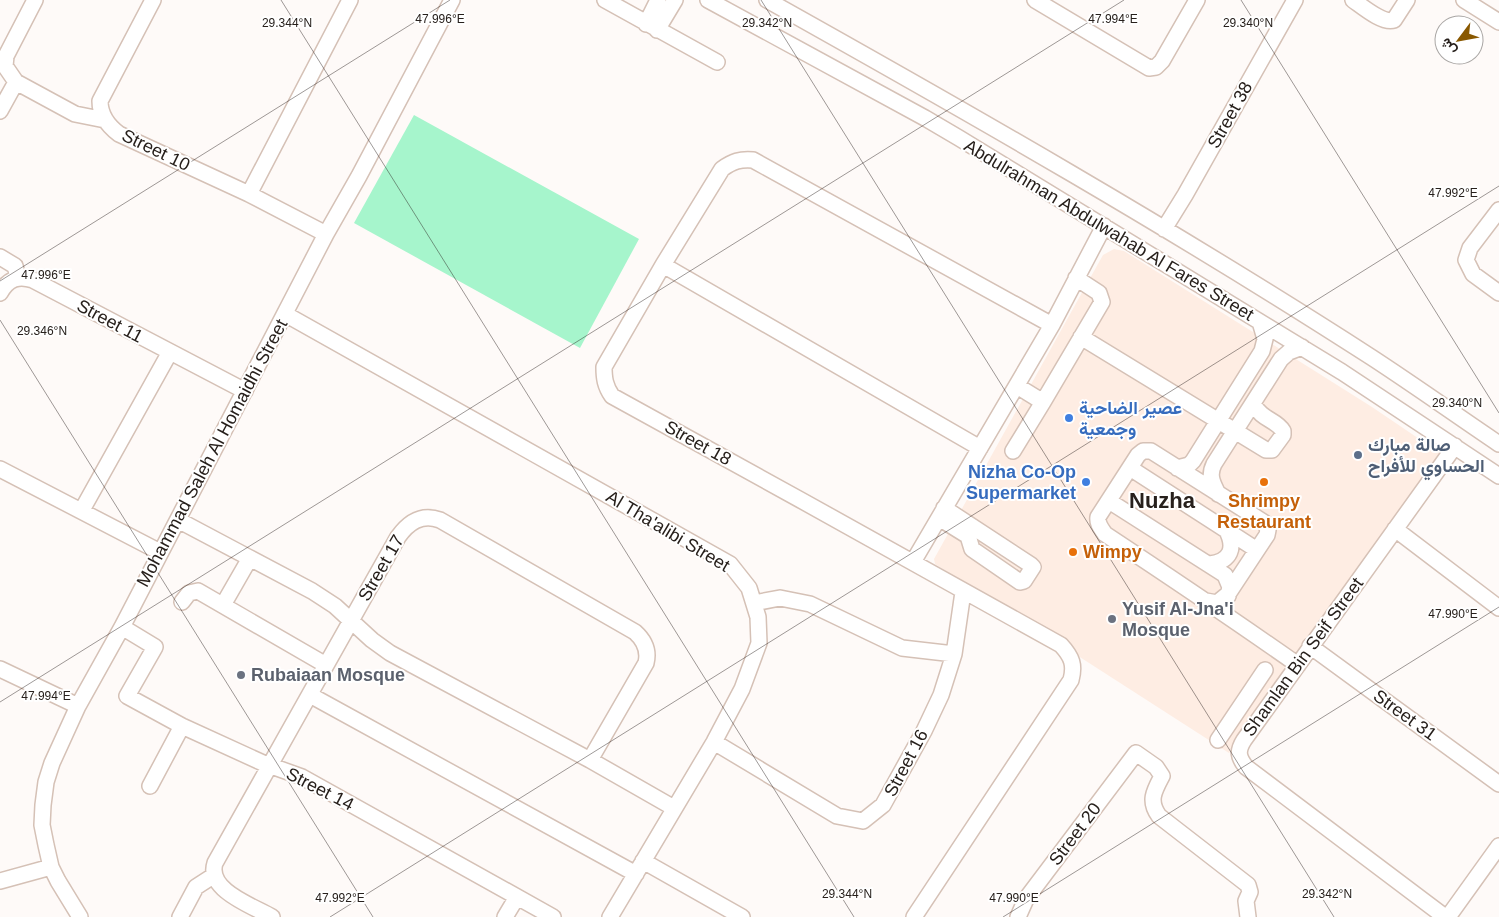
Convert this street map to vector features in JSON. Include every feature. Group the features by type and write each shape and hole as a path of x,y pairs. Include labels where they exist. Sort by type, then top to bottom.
{"street":[{"path":"35,0 6,56 6,70 16,82 75,114 105,120"},
{"name":"Street 10","path":"153,0 100,100 101,111 105,120 119,134 249,194 326,234"},
{"path":"249,194 350,0"},
{"name":"Mohammad Saleh Al Homaidhi Street","path":"80,917 68,899 51,866 42,825 46,782 59,746 78,706 122,627 326,234 452,0"},
{"path":"605,0 717,62"},
{"path":"652,27 658,0"},
{"path":"652,27 675,0"},
{"name":"Abdulrahman Abdulwahab Al Fares Street","path":"708,0 959,138 1302,347 1499,476"},
{"name":"Abdulrahman Abdulwahab Al Fares Street","path":"766,0 936,94 1164,229 1371,357 1499,444"},
{"path":"1035,0 1149,68 1156,67 1162,61 1197,0"},
{"name":"Street 38","path":"1164,229 1294,0"},
{"path":"1353,0 1383,19 1391,21 1394,20 1407,0"},
{"path":"1464,0 1499,22"},
{"path":"0,111 16,82"},
{"path":"925,118 935,116 940,108 941,103 936,94"},
{"path":"959,138 955,129 959,120 963,117 973,117"},
{"name":"Street 18","path":"914,917 1071,680 1074,665 1070,654 1061,645 612,396 604,378 604,367 722,169 732,162 741,159 753,160 1052,325"},
{"path":"1499,210 1470,248 1466,260 1472,274 1499,293"},
{"path":"913,562 1052,325 1104,226"},
{"path":"0,258 16,266 18,278 5,285 0,293"},
{"path":"664,265 980,448"},
{"name":"Street 11","path":"18,278 22,277 33,280 245,391"},
{"path":"1013,451 1101,305 1102,299 1097,292 1076,278"},
{"name":"Al Tha'alibi Street","path":"285,314 730,564 750,588 758,617 759,643 742,689 714,742 610,917"},
{"path":"1177,468 1189,465 1193,461 1262,351 1265,339 1260,322"},
{"path":"1082,337 1269,451 1275,447 1283,435 1282,428 1263,417 1253,403"},
{"path":"1218,494 1211,480 1210,471 1280,359 1289,352 1302,347"},
{"path":"82,510 170,352"},
{"path":"1017,386 1043,402"},
{"name":"Shamlan Bin Seif Street","path":"1446,917 1246,767 1240,760 1238,753 1240,746 1260,716 1455,446"},
{"path":"1206,601 1217,602 1228,594 1267,535 1268,530 1265,523 1147,450 1138,455 1098,517 1097,522 1105,534 1298,664"},
{"path":"1130,468 1257,550"},
{"path":"0,469 160,552"},
{"path":"1109,501 1225,575 1230,587 1226,604 1232,618"},
{"path":"942,513 971,532"},
{"name":"Street 17","path":"590,760 646,664 648,653 640,636 433,517 418,519 402,530 351,620 390,654 590,760 674,808"},
{"path":"122,627 155,647 127,696 182,726 270,765 351,620 336,606 312,591 178,520"},
{"path":"1395,529 1499,608"},
{"path":"1210,564 1223,560 1230,552 1231,543 1226,530"},
{"path":"223,605 250,558"},
{"path":"182,602 189,593 201,592 326,665"},
{"name":"Street 16","path":"714,742 837,816 863,821 883,805 915,747 940,695 954,654 963,592"},
{"path":"754,603 780,598 810,604 902,648 954,654"},
{"name":"Street 31","path":"1310,646 1499,784"},
{"path":"0,669 78,706"},
{"path":"1218,740 1265,670"},
{"path":"310,695 639,867 742,917"},
{"path":"1243,704 1260,716"},
{"path":"150,786 182,726"},
{"name":"Street 20","path":"1018,917 1026,899 1136,753 1156,767 1162,776 1152,796 1154,810 1159,816 1248,885 1250,892 1246,901 1248,917"},
{"name":"Street 14","path":"213,876 215,863 270,765 302,777 553,917"},
{"path":"1446,917 1499,846"},
{"path":"0,880 51,866"},
{"path":"180,917 196,888 213,876 224,890 272,917"},
{"path":"505,917 517,897"}],"shaded area":[{"path":"1114,249 1124,251 1372,407 1440,453 1319,622 1263,707 1229,753 935,564 934,559 1103,255"}],"green space":[{"path":"414,115 639,239 580,348 354,223"}],"place":[{"name":"عصير الضاحية وجمعية","path":"1069,418"},
{"name":"صالة مبارك الحساوي للأفراح","path":"1358,455"},
{"name":"Nizha Co-Op Supermarket","path":"1086,482"},
{"name":"Shrimpy Restaurant","path":"1264,482"},
{"name":"Wimpy","path":"1073,552"},
{"name":"Yusif Al-Jna'i Mosque","path":"1112,619"},
{"name":"Rubaiaan Mosque","path":"241,675"}],"district":[{"name":"Nuzha","path":"1162,500"}]}
